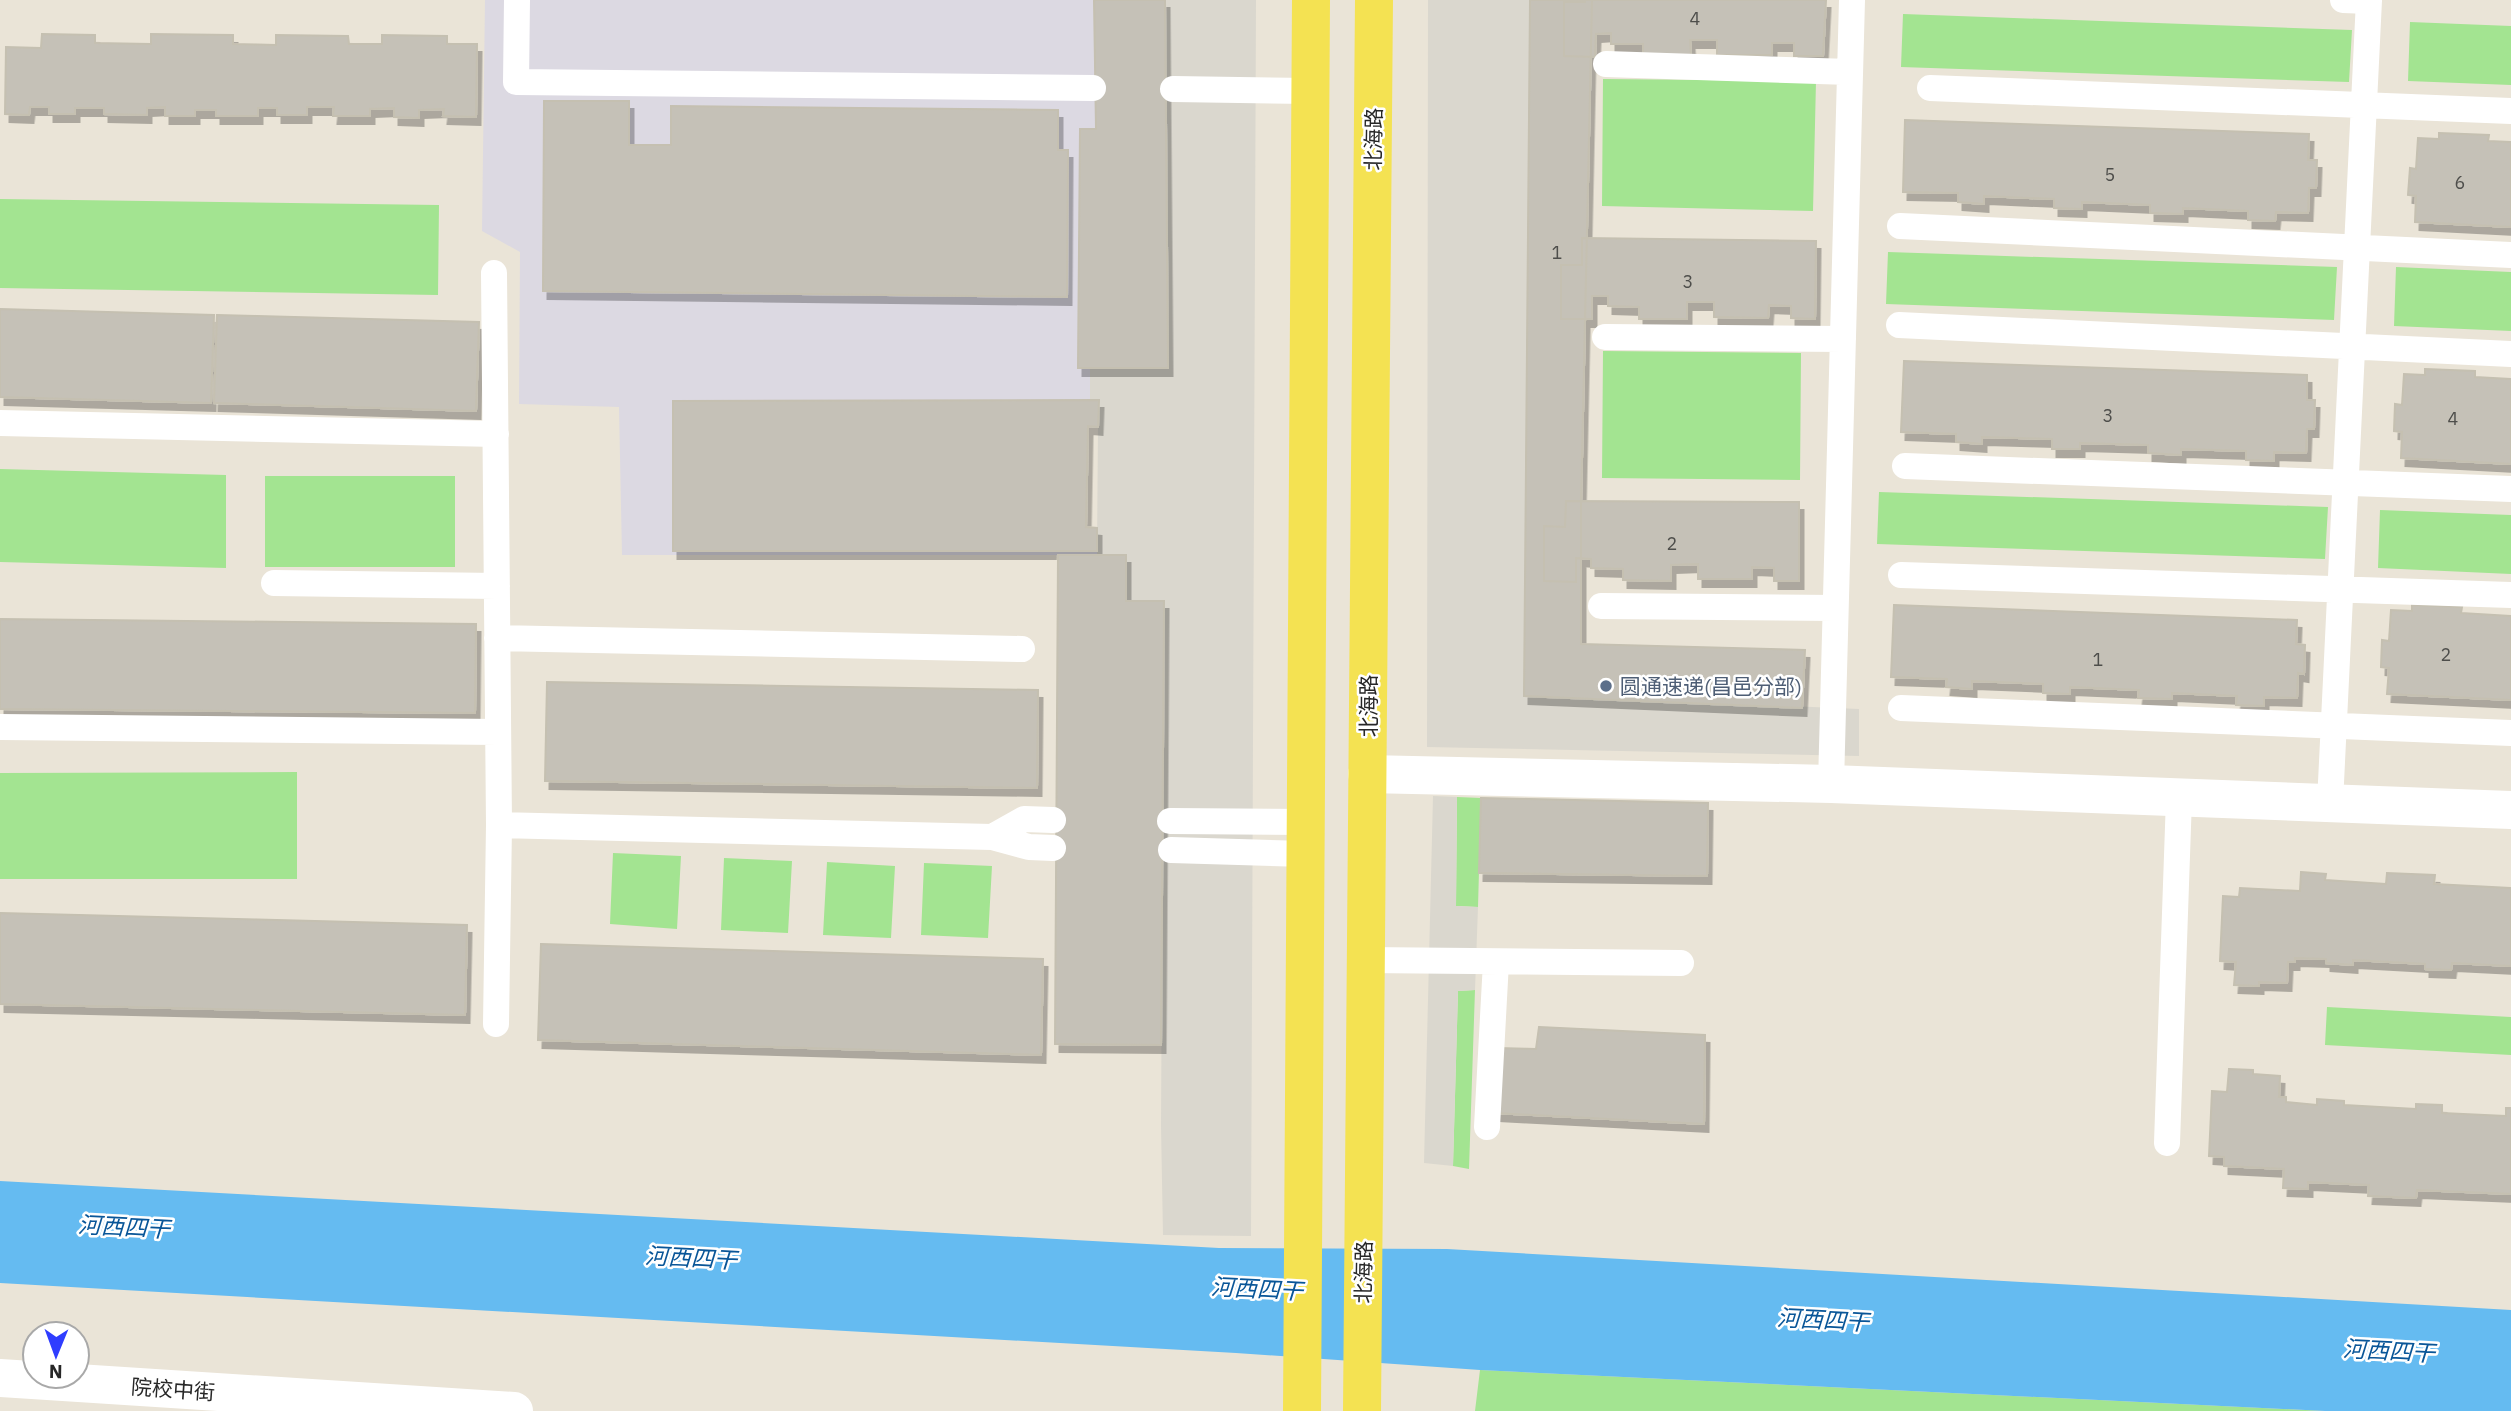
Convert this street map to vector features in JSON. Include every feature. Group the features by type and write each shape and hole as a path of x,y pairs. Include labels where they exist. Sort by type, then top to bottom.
{"main road":[{"path":"1302,1411 1311,0"},
{"name":"北海路","path":"1362,1397 1374,0"},
{"path":"1307,648 1368,649"}],"street":[{"path":"1367,774 1831,784 2511,810"},
{"name":"院校中街","path":"0,1378 514,1411"}],"lane":[{"path":"517,0 516,82 1093,88"},
{"path":"1831,784 1852,0"},
{"path":"2330,803 2369,0 2343,0"},
{"path":"1606,64 1850,72"},
{"path":"1930,88 2363,103 2511,111"},
{"path":"1173,89 1310,91"},
{"path":"1900,226 2511,255"},
{"path":"494,273 499,825 496,1024"},
{"path":"1899,325 2511,354"},
{"path":"1605,337 1843,340"},
{"path":"0,423 496,434"},
{"path":"1905,466 2511,489"},
{"path":"1901,575 2511,594"},
{"path":"274,583 497,586"},
{"path":"1601,606 1835,608"},
{"path":"497,638 1022,649"},
{"path":"1901,708 2511,733"},
{"path":"0,727 498,733"},
{"path":"2167,1143 2179,798"},
{"path":"992,837 1024,820 1053,820"},
{"path":"1170,821 1306,838"},
{"path":"499,825 992,837 1029,847 1053,848"},
{"path":"1171,850 1306,838"},
{"path":"1366,960 1681,963"},
{"path":"1487,1127 1496,962"}],"shaded area":[{"path":"485,0 1165,0 1168,368 1098,427 1088,427 1086,527 1097,528 1097,555 622,555 619,407 519,404 520,252 482,231"},
{"path":"1165,0 1256,0 1251,1236 1163,1235 1161,1126 1164,601 1126,601 1126,555 1097,555 1098,427 1090,400 1090,367 1168,368"},
{"path":"1428,0 1530,0 1524,695 1859,709 1859,756 1427,747"},
{"path":"1433,796 1457,797 1456,906 1478,907 1475,990 1458,991 1453,1166 1424,1163"}],"green space":[{"path":"1903,14 2352,30 2349,82 1901,67"},
{"path":"2410,22 2511,26 2511,85 2408,81"},
{"path":"1603,79 1816,81 1813,211 1602,206"},
{"path":"0,199 439,205 438,295 0,288"},
{"path":"1888,252 2337,267 2334,320 1886,304"},
{"path":"2396,267 2511,272 2511,331 2394,326"},
{"path":"1603,351 1801,353 1800,480 1602,478"},
{"path":"0,469 226,475 226,568 0,562"},
{"path":"265,476 455,476 455,567 265,567"},
{"path":"1879,492 2328,507 2325,559 1877,544"},
{"path":"2380,510 2511,515 2511,574 2378,568"},
{"path":"297,772 297,879 0,879 0,773"},
{"path":"1457,797 1481,798 1478,907 1456,906"},
{"path":"613,853 681,856 677,929 610,924"},
{"path":"724,858 792,861 788,933 721,930"},
{"path":"827,862 895,866 891,938 823,935"},
{"path":"924,863 992,866 988,938 921,935"},
{"path":"1475,990 1469,1169 1453,1166 1458,991"},
{"path":"2327,1007 2511,1017 2511,1055 2325,1045"},
{"path":"1480,1370 2325,1411 1475,1411"}],"water":[{"name":"河西四干","path":"0,1181 1219,1248 1447,1249 2511,1310 2511,1411 2325,1411 1480,1370 1236,1353 0,1283"}],"building":[{"path":"1094,0 1165,0 1168,368 1078,368 1080,129 1096,129"},
{"path":"1530,0 1592,0 1581,505 1581,644 1805,650 1802,708 1524,696"},
{"path":"1826,0 1823,56 1794,56 1794,43 1772,43 1772,55 1717,55 1717,40 1690,40 1691,56 1643,55 1643,44 1611,44 1611,33 1596,34 1595,57 1564,56 1564,2"},
{"path":"42,34 95,35 95,43 151,44 151,34 233,35 233,44 276,45 276,35 348,36 349,44 382,44 382,35 447,36 447,44 477,44 476,117 443,116 444,109 419,110 419,118 394,117 394,108 370,109 370,116 333,116 334,107 307,107 307,115 277,115 277,108 258,108 258,116 216,116 216,110 195,110 195,116 165,116 165,107 147,108 147,115 104,114 104,108 75,108 75,114 49,114 49,107 30,107 29,115 5,114 6,47 41,48"},
{"path":"544,101 629,101 629,145 671,145 671,106 1058,110 1058,150 1068,150 1067,297 543,291"},
{"path":"1905,120 2309,134 2308,160 2317,160 2316,188 2309,188 2308,213 2276,212 2275,221 2248,220 2248,211 2183,208 2183,214 2150,213 2150,205 2082,202 2082,209 2054,208 2054,199 1984,196 1984,204 1958,202 1958,193 1903,192"},
{"path":"2439,133 2489,135 2488,141 2511,142 2511,227 2415,222 2416,196 2408,195 2410,168 2416,169 2418,138 2439,139"},
{"path":"1582,238 1816,241 1815,319 1791,318 1791,306 1769,305 1768,318 1714,317 1714,302 1687,302 1687,319 1639,319 1639,307 1608,306 1608,296 1592,296 1592,319 1561,319 1561,265 1582,265"},
{"path":"0,309 214,315 211,403 0,397"},
{"path":"217,315 479,322 476,411 214,403"},
{"path":"1904,361 2307,375 2307,400 2315,400 2314,429 2307,429 2306,453 2274,452 2274,461 2246,460 2246,451 2181,449 2181,455 2148,453 2148,445 2080,443 2080,449 2052,449 2052,439 1982,437 1982,444 1956,442 1956,434 1901,432"},
{"path":"2425,369 2475,371 2475,377 2511,379 2511,464 2401,458 2402,432 2394,431 2395,404 2402,405 2404,374 2425,375"},
{"path":"1099,400 1098,427 1088,426 1086,527 1097,528 1097,551 673,551 673,401"},
{"path":"1566,501 1799,502 1799,581 1774,581 1774,568 1752,567 1752,579 1698,579 1698,564 1671,565 1671,581 1623,580 1623,569 1591,568 1591,559 1576,558 1576,582 1544,581 1544,526 1565,527"},
{"path":"1058,555 1126,555 1126,601 1164,601 1161,1045 1055,1044"},
{"path":"1894,605 2297,620 2296,644 2305,645 2304,674 2298,673 2297,698 2264,697 2264,706 2236,705 2237,696 2172,693 2172,699 2138,698 2139,690 2070,687 2070,694 2043,693 2043,684 1972,681 1972,689 1946,687 1947,679 1891,677"},
{"path":"2412,605 2462,607 2461,613 2511,616 2511,700 2387,694 2389,668 2381,667 2382,640 2389,641 2391,610 2412,611"},
{"path":"0,619 476,624 475,713 0,709"},
{"path":"547,682 1038,690 1037,788 545,781"},
{"path":"1481,798 1708,803 1707,876 1479,873"},
{"path":"2301,872 2326,874 2325,880 2386,884 2387,873 2435,875 2434,884 2511,888 2511,966 2452,963 2451,970 2425,969 2425,964 2353,960 2353,965 2326,963 2326,959 2295,958 2295,962 2288,962 2287,983 2234,985 2236,962 2220,961 2223,896 2239,897 2240,888 2300,891"},
{"path":"0,913 467,925 465,1015 0,1004"},
{"path":"541,944 1043,959 1041,1055 538,1040"},
{"path":"1539,1027 1705,1035 1704,1124 1495,1113 1498,1048 1536,1049"},
{"path":"2229,1069 2253,1070 2253,1074 2280,1076 2279,1097 2286,1097 2286,1102 2317,1105 2317,1099 2344,1101 2344,1105 2416,1109 2416,1104 2442,1105 2442,1113 2506,1116 2506,1108 2511,1108 2511,1194 2417,1190 2416,1198 2368,1196 2369,1185 2308,1182 2308,1189 2283,1188 2284,1169 2224,1166 2224,1157 2209,1156 2212,1091 2227,1092"}],"place":[{"name":"圆通速递(昌邑分部)","path":"1606,686"}]}
